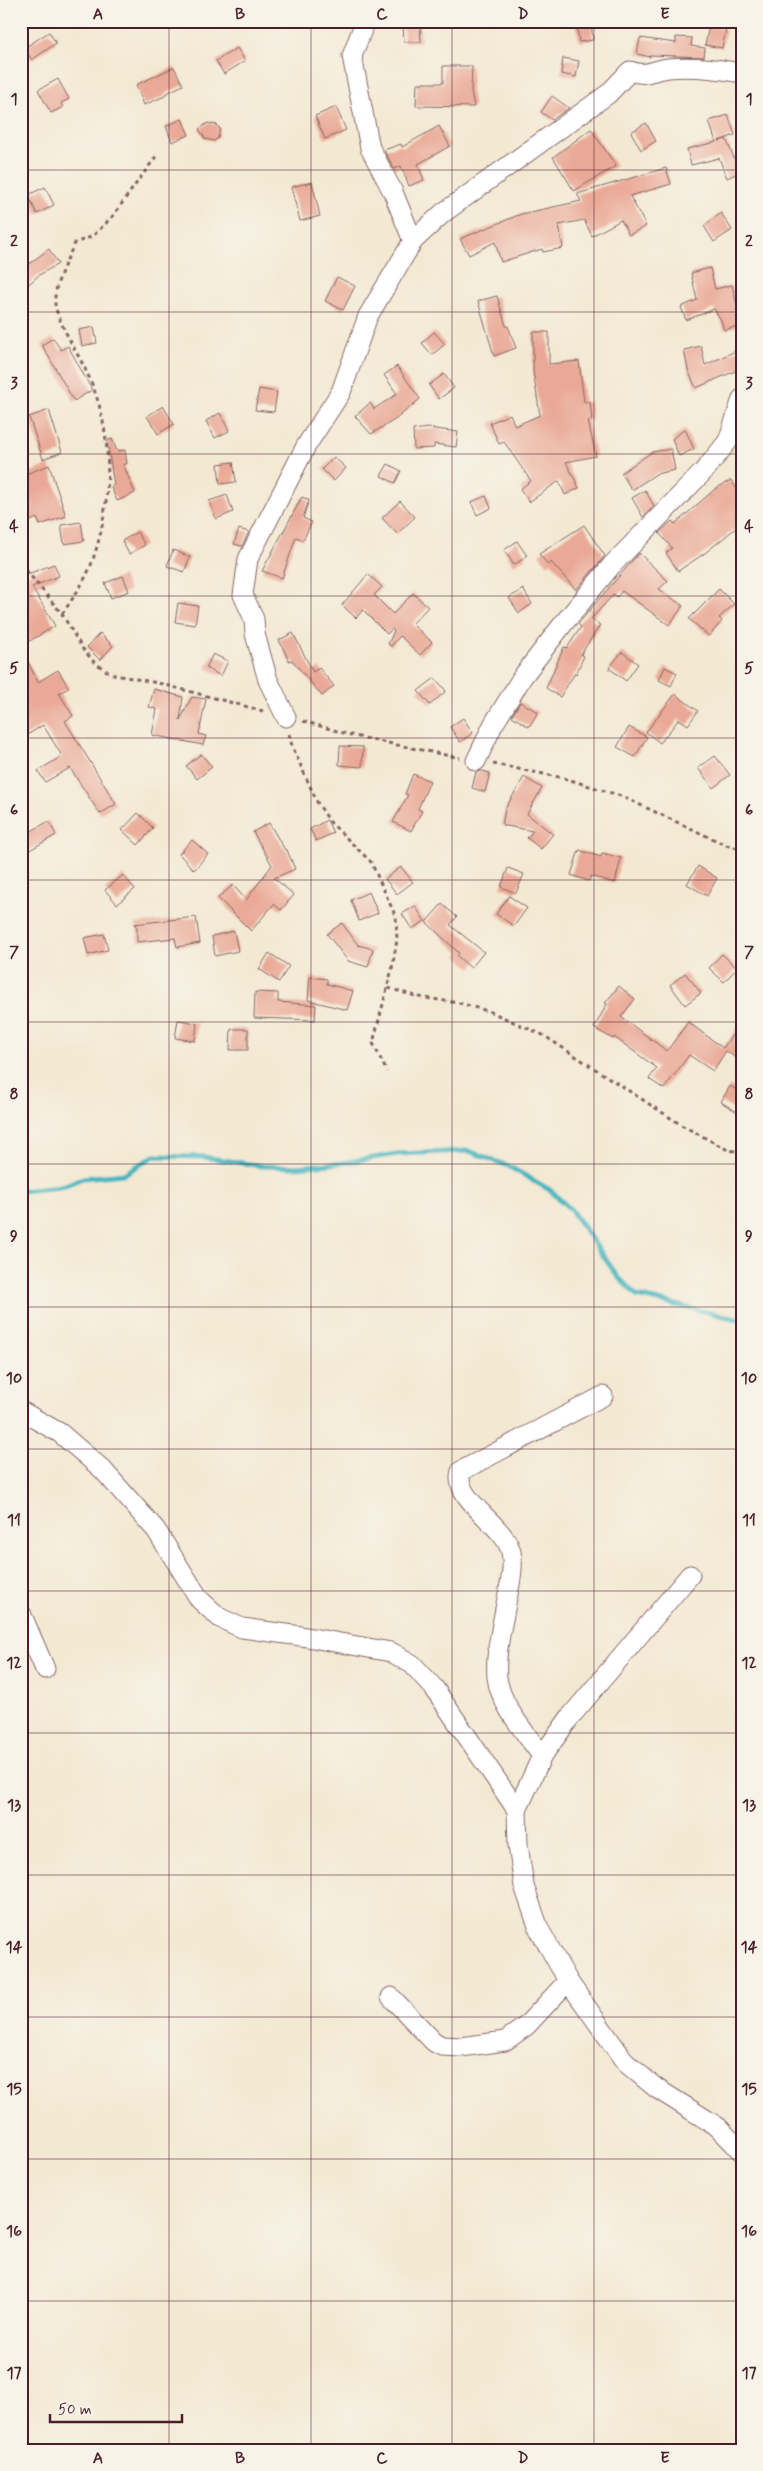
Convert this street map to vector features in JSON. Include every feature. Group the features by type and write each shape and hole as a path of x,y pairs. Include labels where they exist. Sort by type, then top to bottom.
{"street":[{"path":"362,21 365,22 363,29 352,56 370,148 393,192 413,242"},
{"path":"286,716 268,680 255,634 254,619 243,595 248,560 306,446 341,392 368,316 413,242 443,213 608,94 630,71 642,75 666,68 690,67 735,72"},
{"path":"476,761 493,726 523,676 563,624 612,565 706,470 728,441 742,399"},
{"path":"542,1756 506,1703 497,1678 498,1642 512,1573 511,1551 499,1532 462,1489 458,1480 461,1471 603,1396"},
{"path":"21,1411 60,1433 102,1469 156,1530 200,1600 220,1618 242,1628 391,1652 412,1664 434,1688 517,1810 524,1886 539,1929 568,1981 626,2063 656,2088 718,2127 742,2152"},
{"path":"517,1810 542,1756 571,1716 690,1575"},
{"path":"21,1613 45,1669"},
{"path":"391,1997 434,2042 442,2046 461,2048 504,2041 526,2026 568,1981"}],"path":[{"path":"62,614 77,592 91,565 107,493 108,453 99,407 88,374 69,338 55,304 59,281 75,243 93,236 112,217 157,155"},
{"path":"21,564 62,614 82,648 94,662 115,674 158,683 286,716 354,736 564,778 621,796 726,845 742,849"},
{"path":"286,716 292,746 317,802 330,822 371,862 396,917 397,940 388,988 373,1043 387,1072"},
{"path":"388,988 419,997 459,1003 491,1012 536,1032 683,1126 728,1150 742,1152"}],"building":[{"path":"576,21 591,21 593,40 579,42"},
{"path":"420,23 421,42 404,42 403,24"},
{"path":"709,26 726,29 722,48 705,45"},
{"path":"49,32 56,43 32,60 24,48"},
{"path":"676,37 692,38 691,46 705,48 704,57 650,55 650,57 637,54 640,38 676,43"},
{"path":"237,48 245,61 224,74 216,61"},
{"path":"563,58 579,61 576,77 561,74"},
{"path":"443,66 472,66 471,91 474,107 416,106 417,83 443,83"},
{"path":"174,67 183,85 165,94 165,96 144,105 136,85"},
{"path":"58,79 69,99 61,103 63,107 51,113 38,90"},
{"path":"552,96 569,108 552,120 541,112"},
{"path":"336,107 346,130 325,139 315,116"},
{"path":"728,115 735,135 719,141 726,139 740,172 727,178 719,158 691,165 687,149 716,142 709,121"},
{"path":"182,119 189,135 172,142 166,126"},
{"path":"208,123 217,125 220,129 218,138 214,141 205,139 199,129"},
{"path":"646,123 656,141 641,150 631,132"},
{"path":"439,126 450,146 418,164 424,180 409,186 401,166 394,169 384,150 401,144 402,147"},
{"path":"591,129 616,166 574,191 553,157"},
{"path":"666,168 671,184 630,196 646,226 629,235 621,220 592,236 584,220 559,225 563,248 543,252 542,249 501,262 495,242 469,255 460,239 521,214 581,201 577,194"},
{"path":"312,182 320,216 300,221 291,187"},
{"path":"45,187 54,205 37,214 28,195"},
{"path":"721,213 732,230 714,242 704,226"},
{"path":"49,249 58,264 39,275 21,291 21,270"},
{"path":"710,268 715,289 732,285 742,325 724,330 721,320 714,309 686,320 681,307 697,300 691,273"},
{"path":"337,277 355,286 343,310 325,301"},
{"path":"497,296 506,326 508,326 516,348 494,356 478,301"},
{"path":"94,327 97,343 82,346 79,330"},
{"path":"434,332 445,344 432,355 422,343"},
{"path":"533,332 549,332 549,364 579,361 584,402 590,402 592,420 588,421 596,456 566,462 579,488 565,495 559,481 529,502 520,489 531,481 504,442 499,444 490,423 510,414 515,426 540,415 533,371"},
{"path":"53,338 61,350 68,346 92,390 74,401 42,345"},
{"path":"701,346 705,365 742,348 742,368 696,388 688,370 684,350"},
{"path":"397,366 420,399 396,419 371,434 355,416 370,403 374,409 397,394 384,375"},
{"path":"444,374 454,388 439,399 429,385"},
{"path":"259,389 277,392 274,412 255,410"},
{"path":"163,406 174,424 158,434 147,416"},
{"path":"49,410 62,452 43,459 29,417"},
{"path":"220,413 229,431 215,438 206,421"},
{"path":"428,428 458,432 456,447 434,444 434,448 414,449 413,430"},
{"path":"685,429 694,449 679,456 672,439"},
{"path":"112,439 117,451 125,450 127,464 123,464 135,493 117,501 111,487 114,485 107,441"},
{"path":"671,449 675,470 656,474 632,490 621,473 652,452"},
{"path":"334,457 346,468 334,481 322,469"},
{"path":"233,462 236,482 220,484 218,464"},
{"path":"388,464 401,471 395,483 381,476"},
{"path":"49,465 66,516 40,525 37,518 26,523 21,512 21,476"},
{"path":"731,480 742,497 742,523 705,553 678,571 666,553 672,548 659,533 672,521 675,524 715,489"},
{"path":"645,490 654,506 643,517 632,498"},
{"path":"227,495 233,512 216,519 209,501"},
{"path":"486,496 491,508 477,515 471,502"},
{"path":"302,497 309,500 303,518 312,522 303,540 296,537 282,578 262,571"},
{"path":"400,501 415,517 397,534 382,518"},
{"path":"81,522 84,541 64,544 61,525"},
{"path":"584,525 605,556 576,590 551,562 548,565 539,554"},
{"path":"239,529 249,532 242,546 234,544"},
{"path":"137,532 145,545 129,554 122,541"},
{"path":"517,541 527,556 514,565 504,550"},
{"path":"173,550 190,557 184,572 167,566"},
{"path":"639,553 668,581 659,589 683,606 669,625 622,591 617,597 614,594 591,619 600,625 581,654 584,656 576,674 560,697 546,688 564,647 567,648 581,627 578,624"},
{"path":"54,564 59,576 32,587 55,626 21,646 21,570 25,575"},
{"path":"368,574 382,587 374,595 393,614 413,593 428,607 412,624 432,642 420,655 400,636 391,646 388,644 394,631 392,629 387,634 363,610 356,618 342,605"},
{"path":"123,576 129,591 111,598 105,583"},
{"path":"523,589 532,604 519,613 509,598"},
{"path":"719,589 734,604 719,618 722,621 709,636 689,619"},
{"path":"178,603 198,606 195,625 175,622"},
{"path":"100,633 113,646 100,660 87,647"},
{"path":"293,633 313,672 319,668 334,686 322,696 292,660 289,661 279,640"},
{"path":"21,648 38,682 58,670 69,688 59,693 73,716 65,721 116,804 100,814 70,768 45,782 38,771 62,756 43,725 21,739"},
{"path":"622,652 638,664 626,681 609,668"},
{"path":"213,654 228,661 221,676 206,668"},
{"path":"665,667 677,673 671,686 659,680"},
{"path":"435,678 446,691 430,705 418,691"},
{"path":"154,689 183,697 180,720 192,697 206,699 199,734 206,736 203,745 152,735 157,709 149,707"},
{"path":"675,694 698,711 688,725 679,719 660,743 646,732"},
{"path":"520,702 538,712 529,727 512,716"},
{"path":"463,718 473,733 460,742 450,727"},
{"path":"629,727 647,737 635,757 617,747"},
{"path":"340,746 363,747 362,767 339,765"},
{"path":"201,754 212,767 197,779 186,766"},
{"path":"715,756 730,775 713,788 698,768"},
{"path":"476,772 490,773 485,792 472,788"},
{"path":"413,774 430,781 418,809 422,811 411,831 393,822 408,795 405,794"},
{"path":"524,777 542,788 527,814 553,834 541,849 527,838 533,831 502,825 505,809"},
{"path":"138,813 153,828 138,845 122,830"},
{"path":"327,820 333,833 316,841 310,829"},
{"path":"49,821 56,835 21,855 21,837"},
{"path":"269,823 285,850 287,850 295,869 274,878 294,895 281,910 274,904 251,931 218,898 233,885 246,900 272,865 253,832"},
{"path":"192,840 208,854 194,870 179,854"},
{"path":"579,850 601,857 602,853 621,858 615,883 591,876 589,881 571,875"},
{"path":"698,866 717,878 707,896 687,884"},
{"path":"401,867 413,882 397,894 385,879"},
{"path":"508,868 524,874 516,893 501,887"},
{"path":"123,875 135,889 117,904 105,890"},
{"path":"369,892 378,913 359,921 351,900"},
{"path":"509,896 527,908 514,926 496,914"},
{"path":"442,904 457,917 450,925 484,952 471,968 457,956 459,953 426,922"},
{"path":"415,906 425,921 412,929 402,914"},
{"path":"196,917 200,943 177,947 175,938 137,942 137,927 134,924"},
{"path":"342,923 358,945 373,949 368,967 348,961 327,934"},
{"path":"234,931 238,951 215,956 212,936"},
{"path":"104,934 108,950 88,955 84,938"},
{"path":"269,953 289,966 279,982 259,969"},
{"path":"722,954 737,968 724,982 709,968"},
{"path":"685,973 701,993 685,1005 670,985"},
{"path":"310,977 327,979 327,984 353,991 347,1010 308,1000"},
{"path":"619,986 635,999 621,1017 667,1051 688,1022 723,1048 742,1021 742,1062 726,1051 713,1071 689,1055 664,1089 649,1079 657,1068 614,1037 613,1039 594,1028 607,1004 605,1003"},
{"path":"255,992 278,993 278,1002 316,1005 315,1020 254,1018"},
{"path":"178,1020 197,1023 195,1041 175,1038"},
{"path":"231,1029 248,1029 248,1050 230,1050"},
{"path":"730,1086 742,1093 742,1115 721,1102"}],"waterway":[{"path":"21,1191 60,1187 83,1178 124,1174 154,1156 204,1157 262,1166 296,1167 342,1163 397,1154 469,1151 508,1166 550,1190 571,1210 618,1277 637,1296 742,1320"}]}
